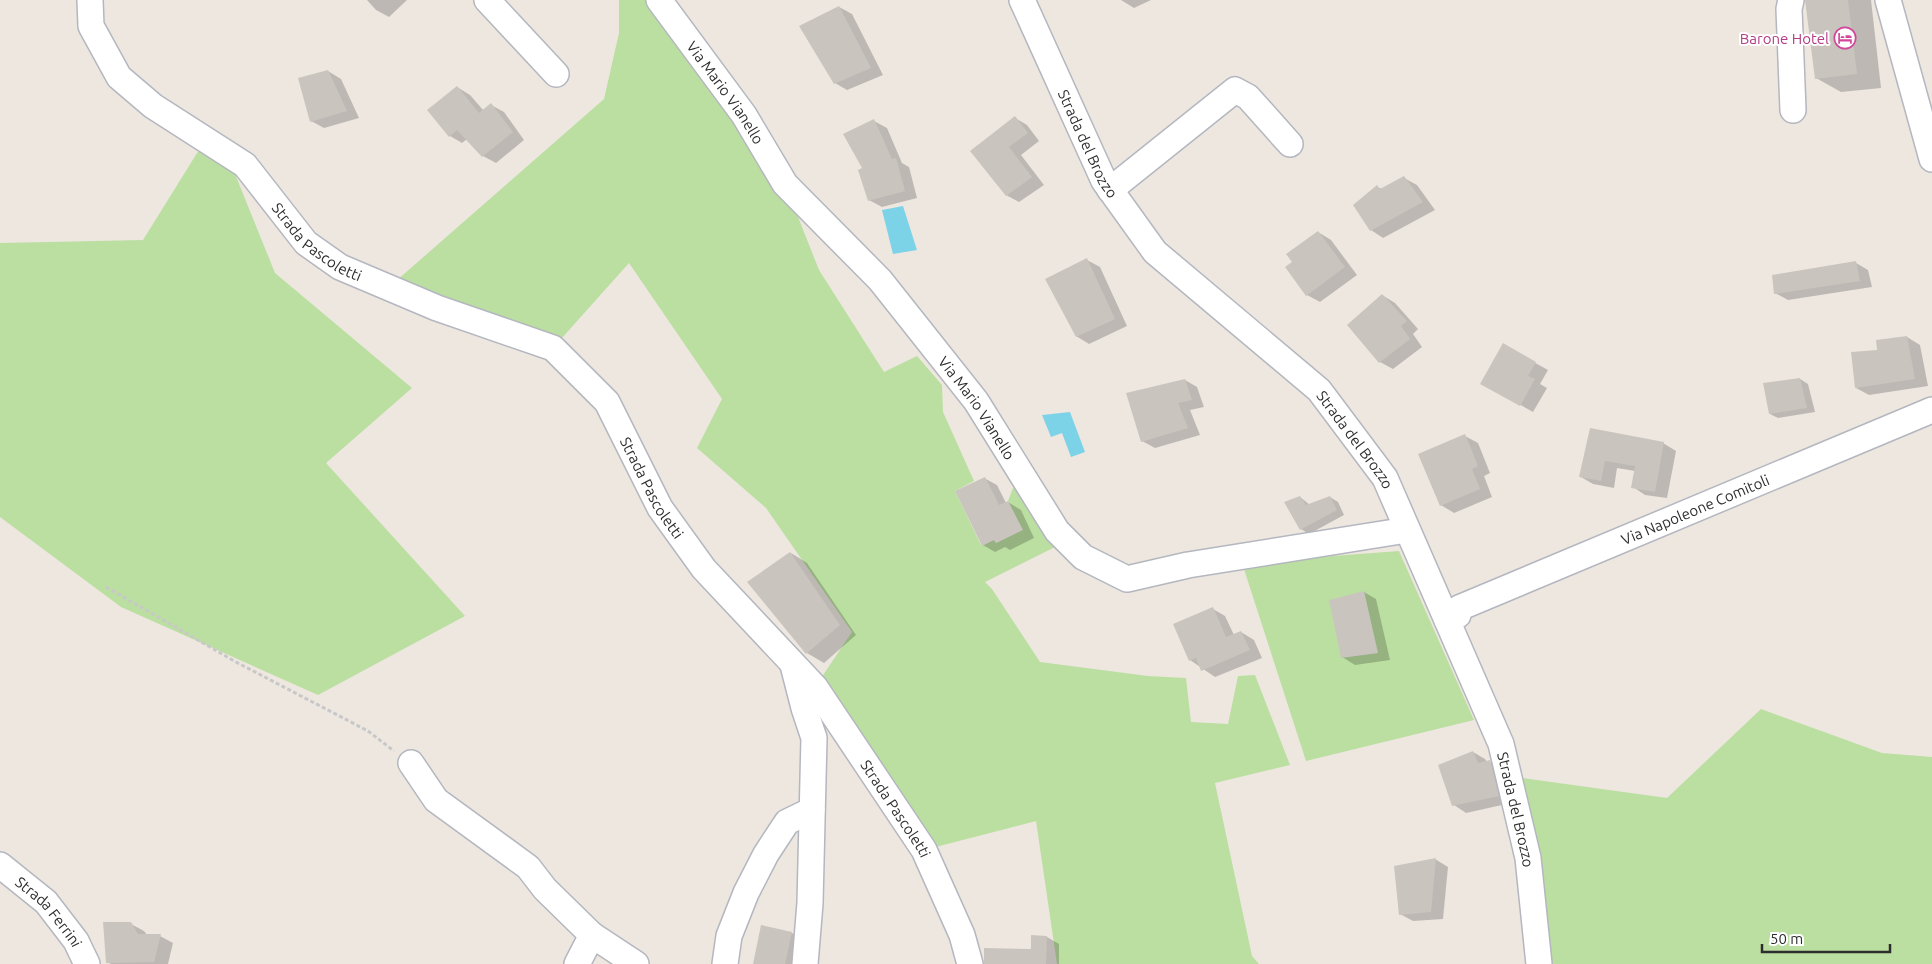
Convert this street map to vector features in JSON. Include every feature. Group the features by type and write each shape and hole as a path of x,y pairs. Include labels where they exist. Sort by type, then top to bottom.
{"street":[{"name":"Strada Pascoletti","path":"90,0 92,26 119,77 153,106 245,165 306,243 340,267 437,308 553,348 607,402 660,508 704,569 815,687 924,850 962,935 970,964"},
{"path":"487,0 556,74"},
{"name":"Via Mario Vianello","path":"659,0 744,115 785,184 886,288 976,401 1057,531 1083,557 1127,578 1188,565 1407,530"},
{"name":"Strada del Brozzo","path":"1022,0 1104,181 1156,252 1319,390 1385,478 1407,530 1453,614 1501,744 1528,858 1540,964"},
{"path":"1791,0 1789,9 1793,110"},
{"path":"1888,0 1932,159"},
{"path":"1110,190 1234,90 1248,97 1290,144"},
{"name":"Via Napoleone Comitoli","path":"1453,614 1932,410"},
{"path":"792,663 814,738 810,903 806,964"},
{"path":"411,764 436,800 528,867 545,889 592,935 636,964"},
{"path":"725,964 729,936 746,893 766,854 787,822 812,810"},
{"name":"Strada Ferrini","path":"0,865 46,902 76,941 88,964"},
{"path":"577,964 592,935"}],"path":[{"path":"106,588 236,662 368,731 411,764"}],"green space":[{"path":"619,0 659,0 785,184 819,270 884,372 917,356 942,385 943,412 974,481 955,491 981,545 994,540 996,543 1022,530 1008,501 1016,480 1057,546 985,582 992,589 1040,662 1148,676 1186,678 1191,722 1228,724 1238,676 1255,675 1290,765 1215,783 1252,956 1259,964 1057,964 1036,821 924,850 815,687 852,632 766,508 697,448 722,399 629,263 553,348 388,288 604,99 619,33"},
{"path":"202,145 231,164 275,273 412,388 326,463 465,616 318,695 121,607 0,517 0,243 143,240"},
{"path":"1399,551 1474,720 1306,761 1242,563"},
{"path":"1761,709 1882,753 1932,757 1932,964 1552,964 1522,778 1667,798"}],"water":[{"path":"903,206 917,250 893,254 882,210"},
{"path":"1070,412 1085,452 1071,457 1062,433 1051,437 1042,415"}],"building":[{"path":"1805,0 1848,0 1857,74 1815,79"},
{"path":"839,6 871,68 834,84 799,26"},
{"path":"328,70 347,111 310,122 298,78"},
{"path":"457,86 479,113 491,103 513,132 482,157 457,130 449,137 427,110"},
{"path":"1015,116 1028,133 1009,147 1032,177 1006,196 970,151"},
{"path":"874,119 892,159 896,158 905,191 868,201 858,170 862,168 843,134"},
{"path":"1404,176 1423,202 1370,231 1353,205 1377,185 1380,189"},
{"path":"1318,231 1345,267 1306,296 1285,267 1292,262 1286,254"},
{"path":"1087,258 1115,319 1076,337 1045,279"},
{"path":"1856,261 1860,281 1774,294 1772,275"},
{"path":"1382,294 1407,321 1401,326 1410,339 1379,363 1347,325"},
{"path":"1907,336 1915,379 1855,388 1851,352 1877,350 1876,340"},
{"path":"1503,343 1536,362 1528,376 1535,379 1520,406 1480,384"},
{"path":"1800,378 1807,408 1769,414 1763,383"},
{"path":"1185,379 1192,400 1178,403 1188,428 1141,442 1126,393"},
{"path":"1590,428 1664,442 1655,492 1631,488 1635,466 1605,461 1601,481 1579,477"},
{"path":"1465,434 1478,466 1472,469 1480,489 1440,506 1418,454"},
{"path":"985,477 999,505 1008,501 1023,530 996,543 994,540 982,546 955,491"},
{"path":"1300,496 1306,505 1330,496 1337,510 1300,530 1284,502"},
{"path":"790,552 840,625 806,654 747,582"},
{"path":"1364,591 1378,653 1341,658 1329,600"},
{"path":"1213,607 1226,637 1241,631 1250,650 1201,671 1196,658 1189,661 1173,624"},
{"path":"1473,751 1478,763 1490,760 1499,796 1452,806 1438,765"},
{"path":"1436,858 1431,912 1399,915 1394,866"},
{"path":"103,922 131,922 138,934 161,934 154,962 106,963"},
{"path":"761,925 792,932 785,964 753,964"},
{"path":"1031,935 1047,936 1046,964 984,964 984,948 1031,949"}],"place":[{"name":"Barone Hotel","path":"1845,38"}]}
